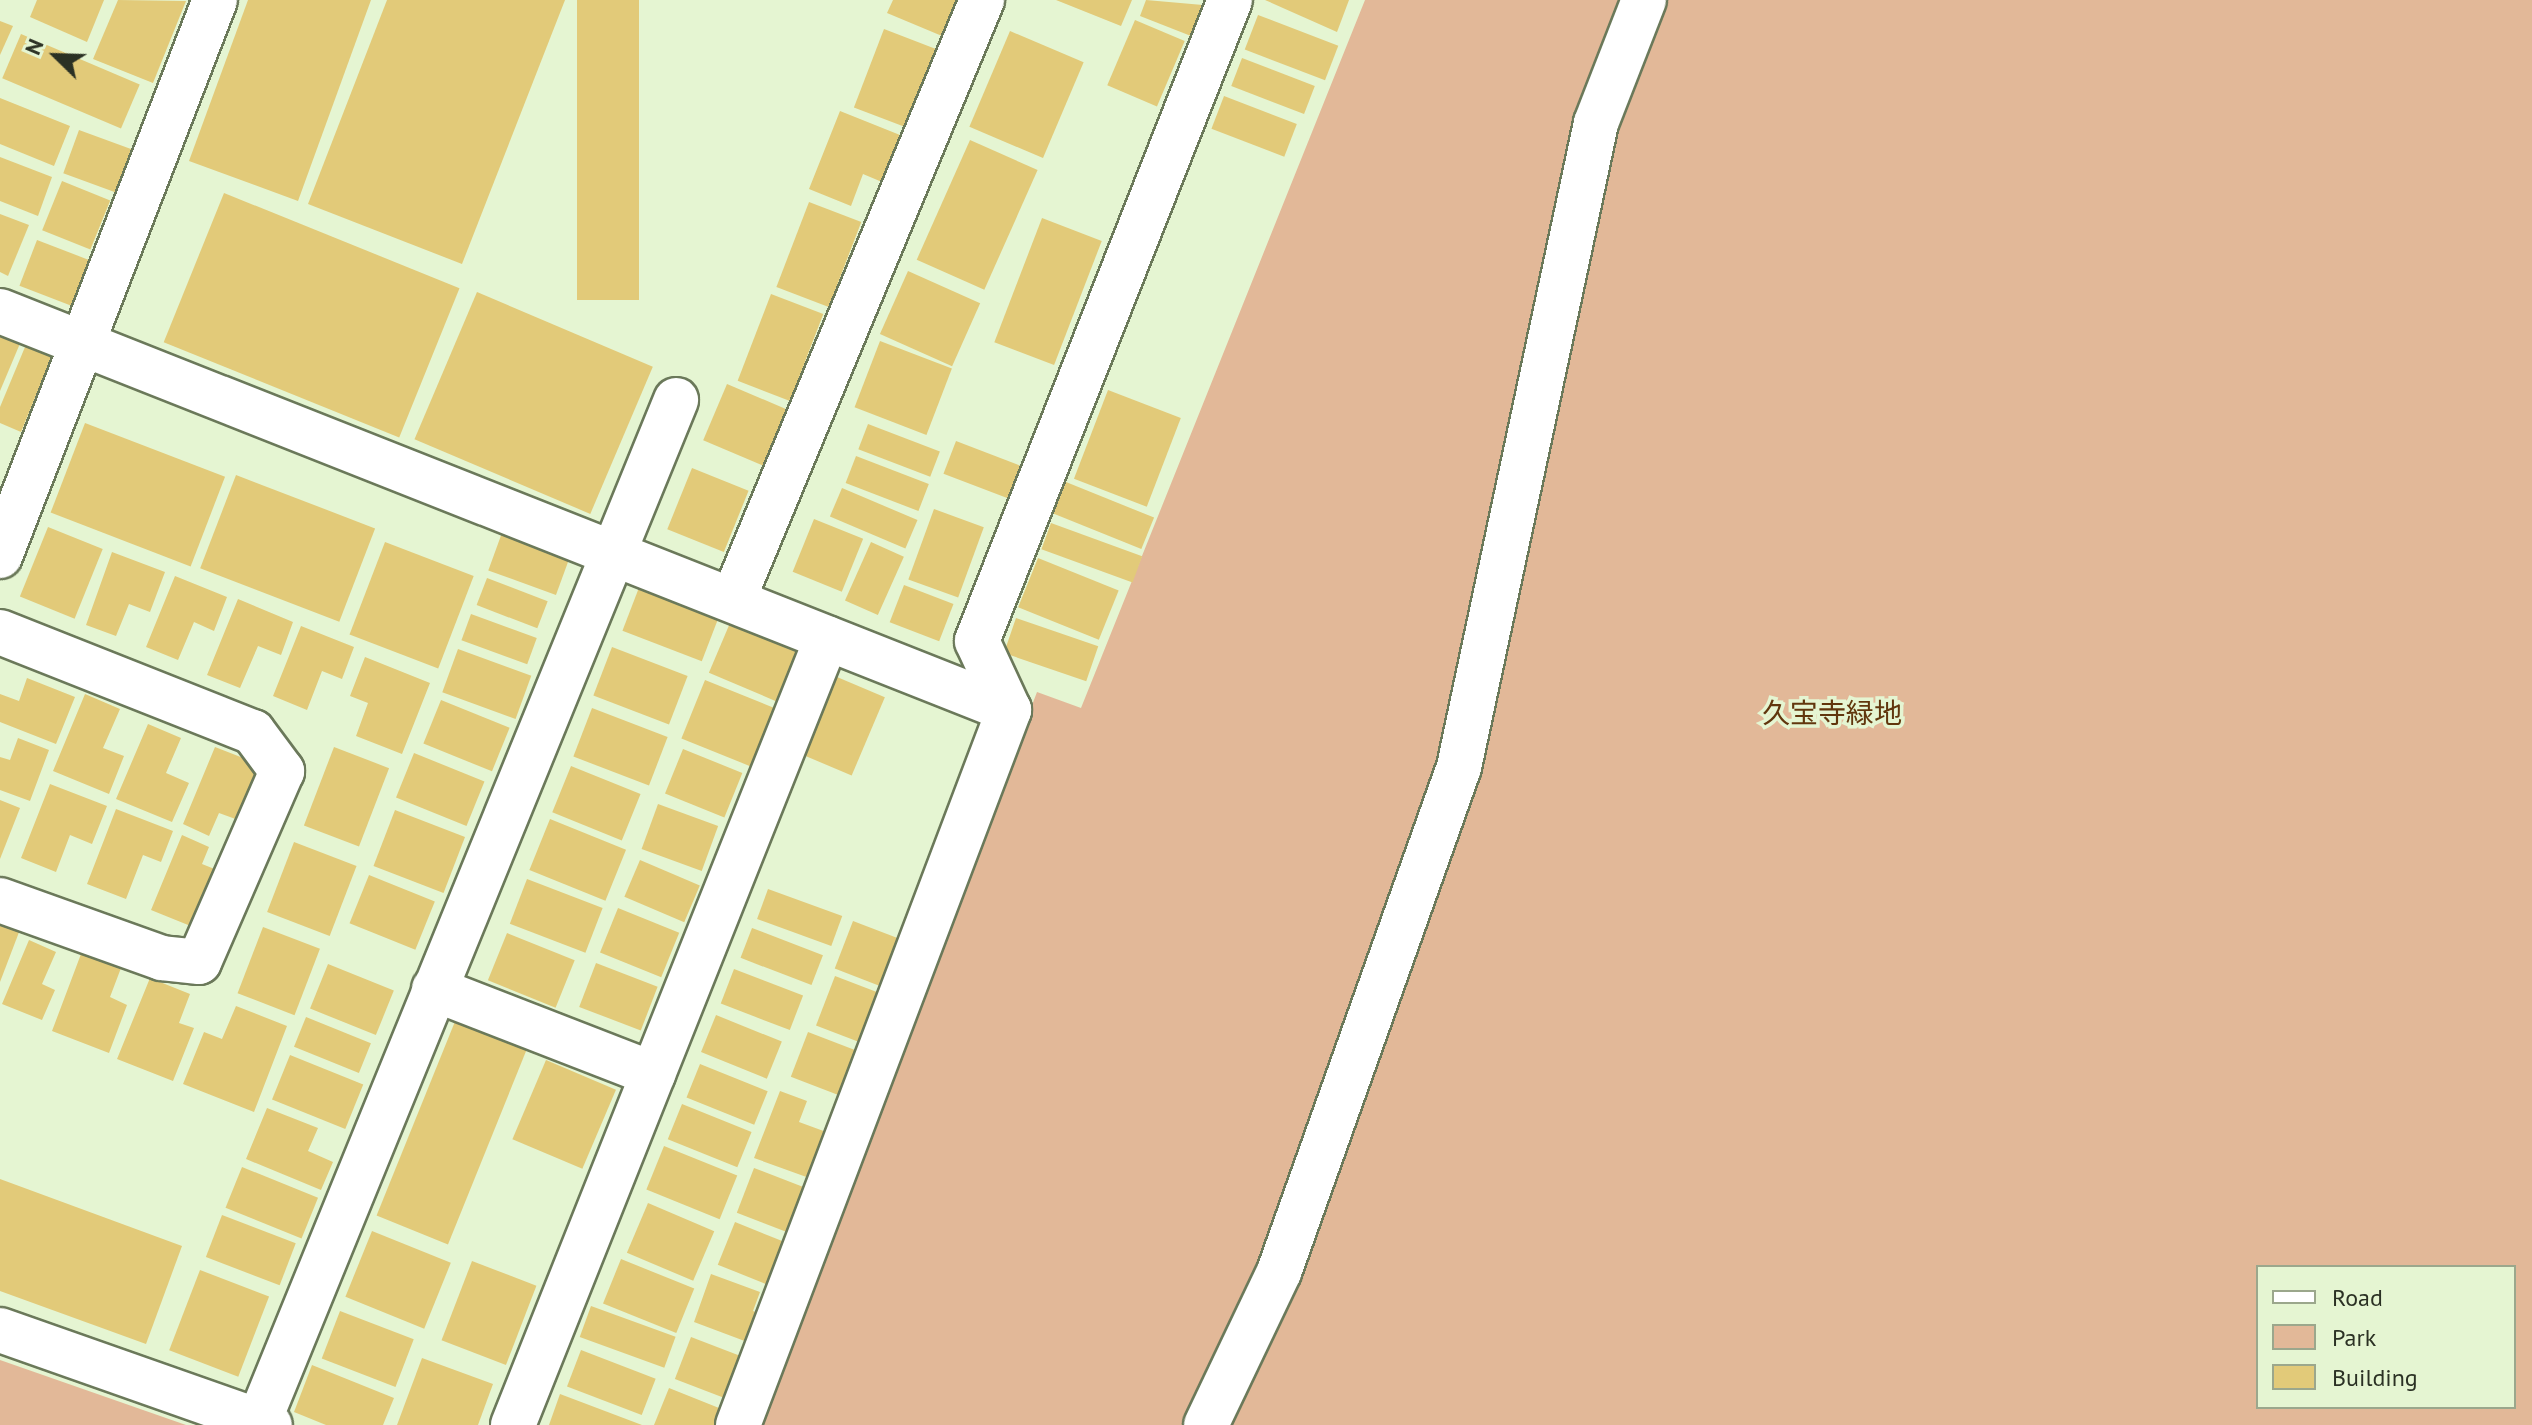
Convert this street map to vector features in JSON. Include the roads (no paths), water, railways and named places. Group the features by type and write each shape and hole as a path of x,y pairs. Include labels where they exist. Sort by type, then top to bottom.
{"street":[{"path":"0,556 17,462 83,343 215,0"},
{"path":"733,600 982,0"},
{"path":"738,1425 1009,710 977,641 1230,0"},
{"path":"1206,1425 1279,1272 1459,767 1596,123 1644,0"},
{"path":"0,311 1009,710"},
{"path":"0,1330 264,1423 609,551 676,400"},
{"path":"0,632 253,732 282,771 199,962 162,958 0,900"},
{"path":"513,1425 827,638"},
{"path":"434,989 653,1074"}],"park label":[{"name":"久宝寺緑地","path":"1832,713"}]}
